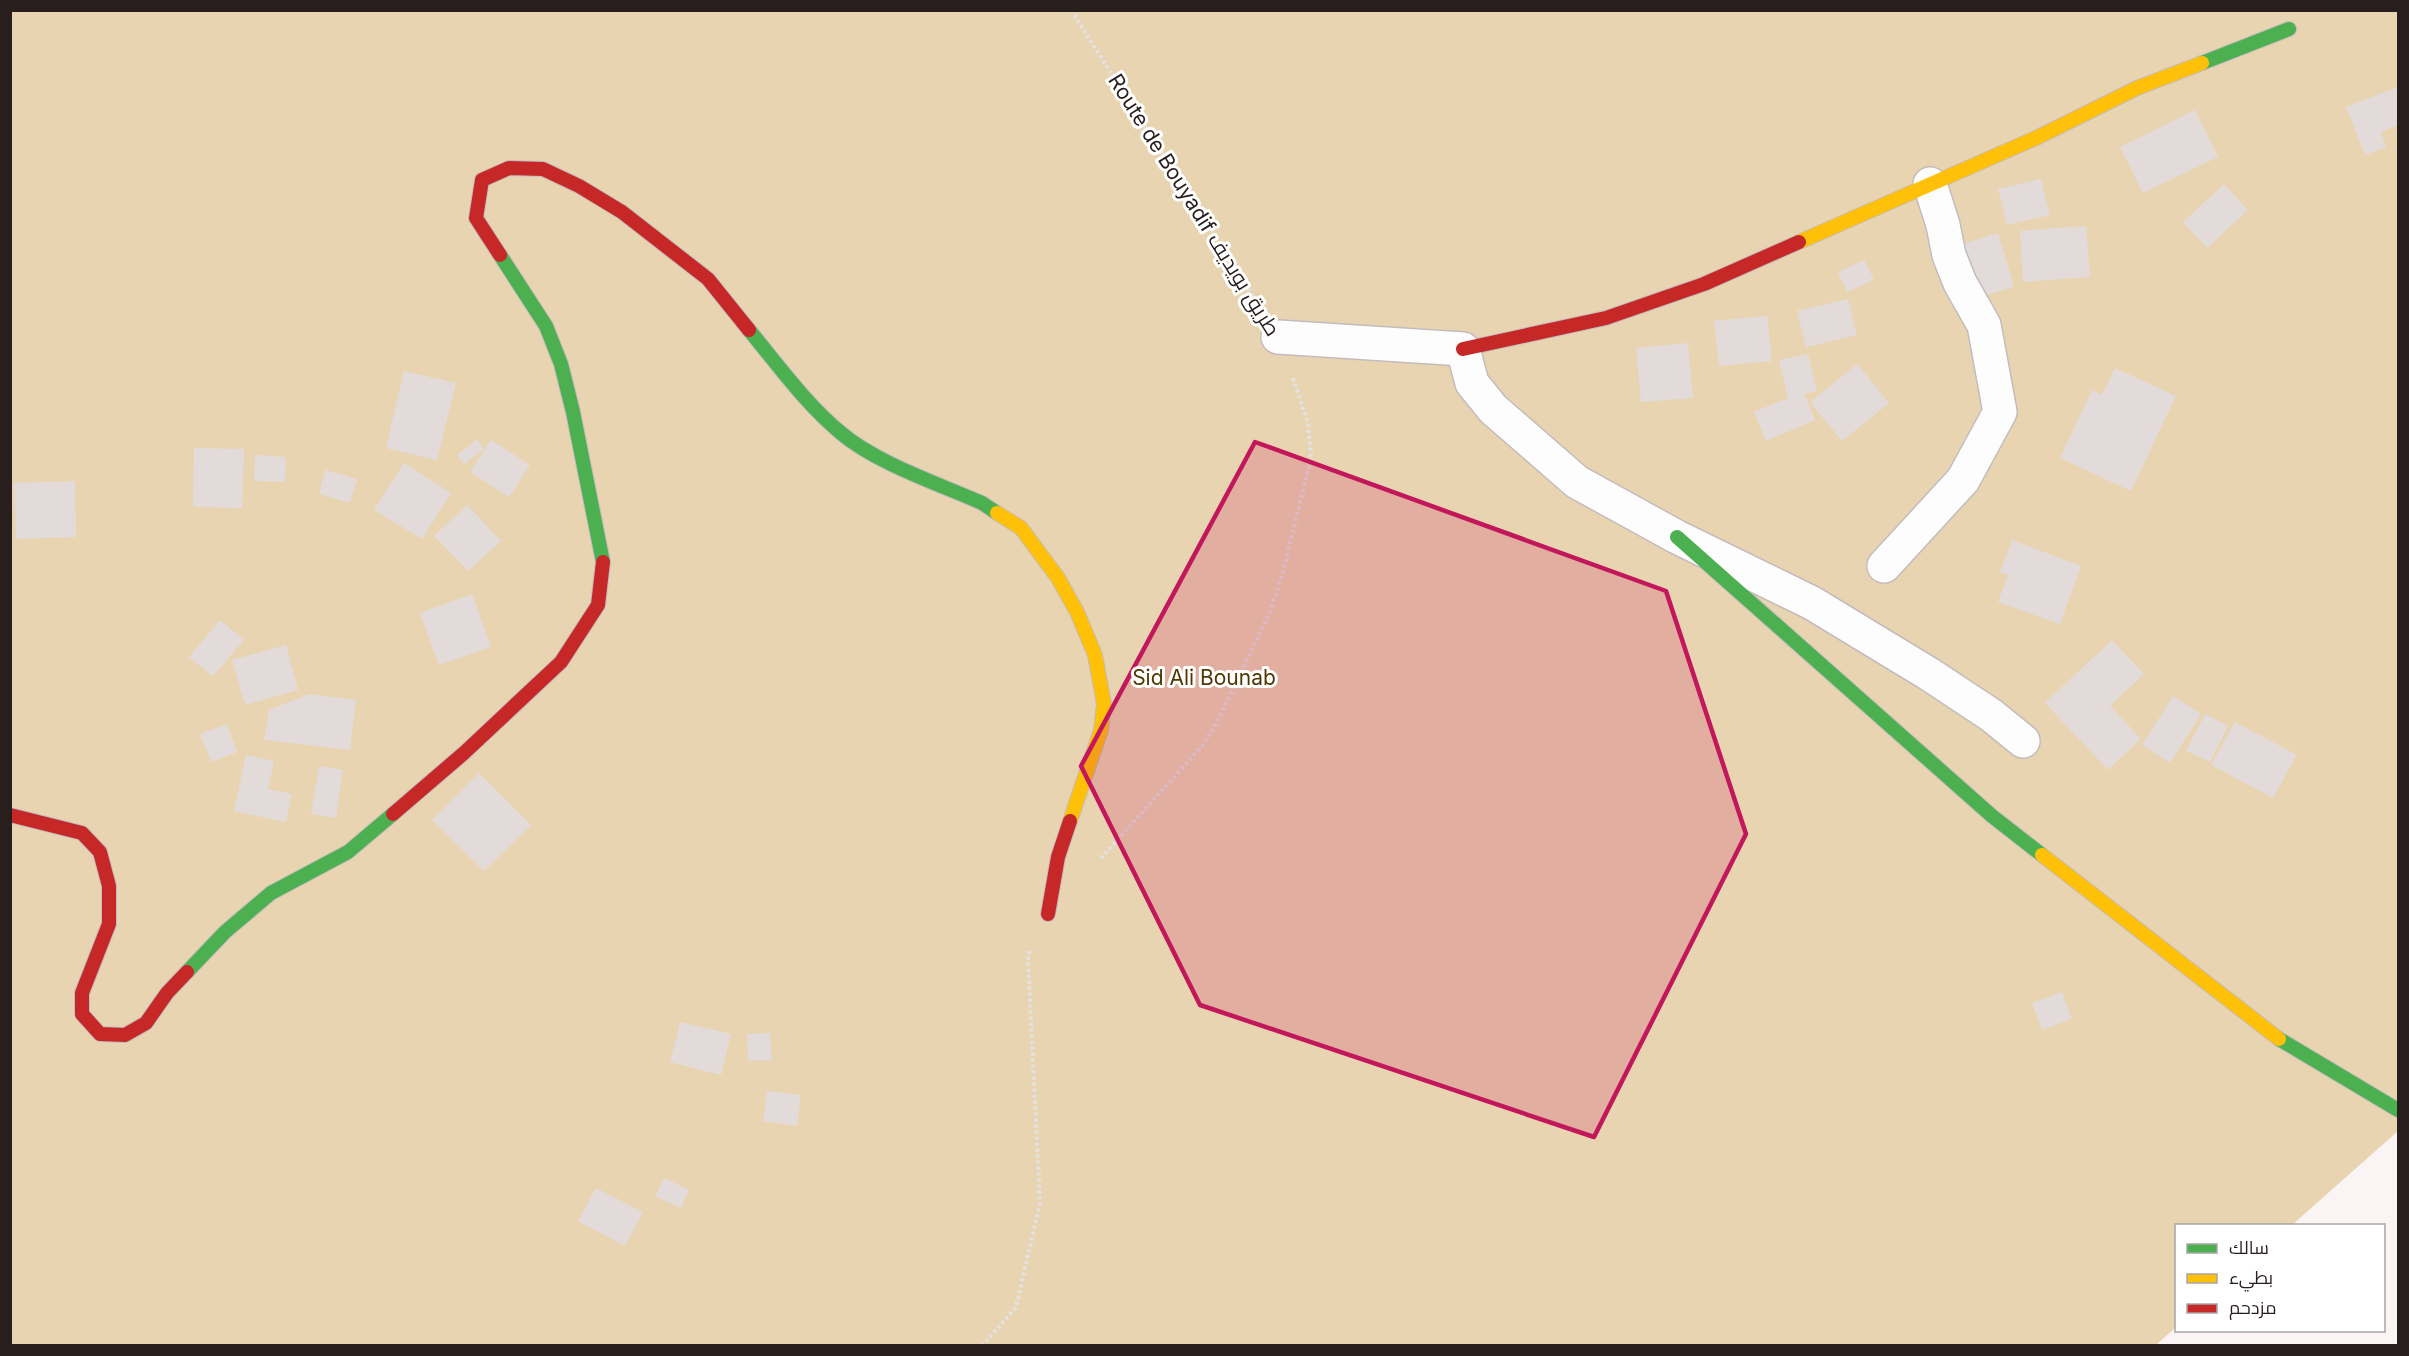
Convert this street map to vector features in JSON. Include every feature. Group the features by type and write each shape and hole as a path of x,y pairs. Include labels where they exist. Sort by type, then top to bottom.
{"street":[{"path":"1278,337 1463,349 1606,318 1683,291 1782,251 2036,138 2137,88 2289,29"},
{"path":"10,814 82,833 100,852 109,886 109,924 82,993 82,1014 100,1034 125,1035 146,1023 167,993 225,932 272,893 348,852 464,753 561,662 598,605 603,558 561,364 546,326 476,218 482,180 509,168 543,170 579,186 622,212 708,279 793,384 842,434 882,458 982,503 1021,528 1058,578 1077,612 1095,655 1104,704 1101,730 1058,857 1047,914"},
{"path":"1884,566 1963,480 2000,412 1984,325 1960,283 1949,255 1943,225 1930,184"},
{"path":"1463,349 1472,383 1493,409 1577,482 1677,537 1812,603 1929,674 1991,715 2023,741"},
{"path":"1677,537 1992,816 2271,1034 2398,1110"}],"path":[{"name":"Route de Bouyadif طريق بويديف","path":"1071,10 1278,337 1308,423 1311,458 1282,576 1269,614 1217,722 1203,745 1100,859"},
{"path":"982,1346 1016,1307 1040,1203 1028,960 1030,946 1047,914"}],"highlighted area":[{"path":"1255,442 1666,591 1746,834 1594,1137 1200,1005 1081,766"}],"green space":[{"name":"Sid Ali Bounab","path":"10,11 2398,11 2398,1131 2293,1224 2175,1224 2175,1328 2156,1345 11,1345"}],"building":[{"path":"2398,87 2398,125 2381,132 2386,147 2365,155 2346,107"},
{"path":"2195,110 2218,157 2143,193 2120,147"},
{"path":"2041,179 2050,215 2007,225 1998,189"},
{"path":"2224,184 2248,210 2207,248 2183,222"},
{"path":"2086,226 2090,277 2023,282 2020,231"},
{"path":"1998,233 2014,287 1975,298 1959,245"},
{"path":"1864,260 1874,280 1847,292 1838,272"},
{"path":"1848,299 1857,335 1806,347 1797,311"},
{"path":"1767,316 1772,361 1719,366 1714,321"},
{"path":"1688,343 1693,398 1641,402 1636,348"},
{"path":"1808,354 1817,391 1804,394 1815,420 1766,441 1754,412 1788,398 1779,360"},
{"path":"1857,364 1889,403 1842,441 1810,402"},
{"path":"2115,368 2176,396 2131,491 2060,458 2092,390 2102,395"},
{"path":"404,371 456,383 437,460 386,448"},
{"path":"477,439 484,449 464,464 457,455"},
{"path":"491,440 530,465 509,497 470,472"},
{"path":"194,448 244,449 242,508 193,507"},
{"path":"255,455 286,457 285,482 254,481"},
{"path":"404,463 451,493 422,539 374,510"},
{"path":"325,470 357,479 350,503 319,494"},
{"path":"75,481 76,537 16,539 14,483"},
{"path":"467,505 501,541 468,571 434,536"},
{"path":"2012,540 2081,566 2060,624 1998,602 2008,575 2000,572"},
{"path":"472,594 491,647 439,665 420,613"},
{"path":"220,620 244,640 213,676 189,657"},
{"path":"2112,640 2144,674 2110,706 2141,739 2108,770 2045,703"},
{"path":"286,645 298,690 245,705 232,660"},
{"path":"309,694 356,700 350,750 264,740 269,710"},
{"path":"2173,696 2201,714 2170,763 2142,745"},
{"path":"2205,714 2228,726 2210,762 2186,751"},
{"path":"2235,722 2297,755 2273,798 2211,765"},
{"path":"227,724 237,752 211,762 200,734"},
{"path":"246,755 274,761 268,789 292,794 286,822 234,811"},
{"path":"319,766 343,770 336,818 311,814"},
{"path":"479,773 531,825 484,871 432,820"},
{"path":"2062,992 2072,1019 2042,1030 2032,1003"},
{"path":"680,1022 731,1034 721,1075 670,1062"},
{"path":"770,1033 772,1060 748,1061 747,1034"},
{"path":"767,1091 801,1095 797,1126 763,1121"},
{"path":"664,1178 689,1190 681,1208 655,1196"},
{"path":"596,1188 643,1212 625,1246 578,1221"}],"traffic: fast":[{"path":"2202,63 2289,29"},
{"path":"500,255 546,326 561,364 603,562"},
{"path":"749,330 816,410 855,444 890,463 982,503 997,513"},
{"path":"1677,537 1992,816 2042,855"},
{"path":"187,972 225,932 271,893 348,852 393,814"},
{"path":"2279,1039 2398,1110"}],"traffic: slow":[{"path":"1799,242 2036,138 2137,88 2202,63"},
{"path":"997,513 1021,528 1058,578 1077,612 1095,655 1104,704 1101,730 1070,821"},
{"path":"2042,855 2279,1039"}],"traffic: jam":[{"path":"500,255 476,218 482,180 509,168 543,169 579,186 622,212 708,279 749,330"},
{"path":"1463,349 1606,318 1704,284 1799,242"},
{"path":"393,814 464,753 561,662 598,605 603,562"},
{"path":"10,815 82,833 100,852 109,886 109,924 82,993 82,1014 100,1034 125,1035 146,1023 167,993 187,972"},
{"path":"1048,914 1058,857 1070,821"}]}
